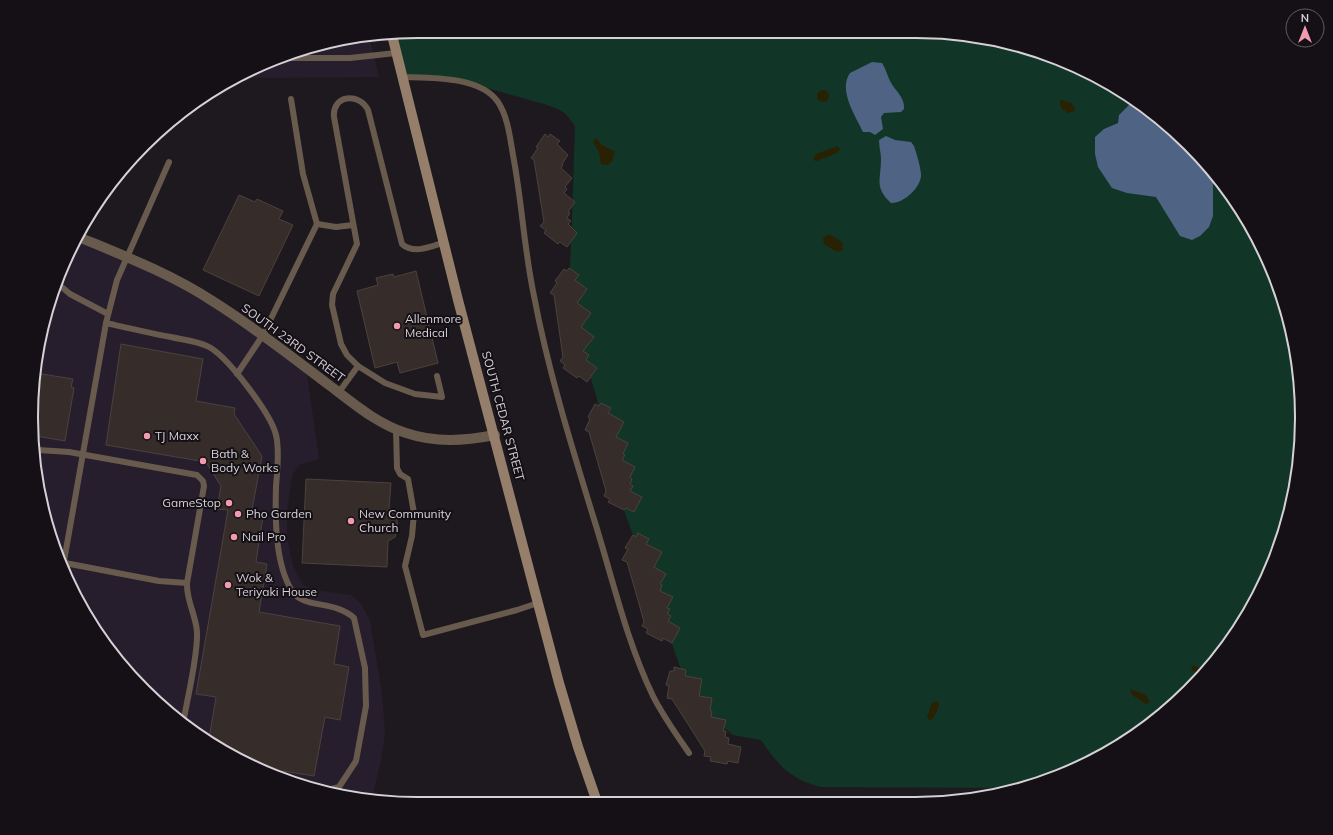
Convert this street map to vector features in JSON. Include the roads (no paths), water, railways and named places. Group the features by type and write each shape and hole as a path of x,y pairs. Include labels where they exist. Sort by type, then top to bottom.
{"main road":[{"name":"SOUTH CEDAR STREET","path":"393,39 445,242 458,300 495,435 558,683 595,797"}],"street":[{"name":"SOUTH 23RD STREET","path":"83,239 128,257 178,281 202,295 263,335 365,412 396,429 428,439 451,442 495,435"}],"lane":[{"path":"296,58 350,58 396,53"},
{"path":"402,77 442,79 476,86 490,93 502,110 509,132 516,167 534,296 552,373 580,473 622,612 646,678 663,714 689,753"},
{"path":"437,376 442,397 425,396 405,391 385,383 358,366 347,355 341,344 332,300 335,288 357,244 334,115 338,103 344,99 351,98 361,100 368,110 402,244 415,250 445,242"},
{"path":"237,374 263,335 317,224 304,174 291,99"},
{"path":"65,557 108,314 117,280 169,162"},
{"path":"317,224 336,227 353,225"},
{"path":"61,287 70,294 108,314"},
{"path":"106,323 206,346 220,354 267,414 276,436 275,512 283,569 292,592 306,603 342,609 354,618 365,668 366,706 356,761 339,786 334,788"},
{"path":"339,392 358,366"},
{"path":"396,429 397,468 400,474 408,478 414,512 412,536 405,566 423,635 518,610 538,603"},
{"path":"40,450 68,452 197,475 203,481 204,486 186,591 196,625 197,640 184,717"},
{"path":"67,563 159,581 187,583"}],"water":[{"path":"872,62 882,63 892,85 903,101 904,105 904,109 901,112 884,113 881,117 883,129 875,135 870,132 863,132 852,110 846,87 850,73"},
{"path":"1130,104 1147,116 1184,149 1213,181 1213,216 1209,227 1200,236 1192,240 1180,236 1156,197 1127,193 1112,188 1098,167 1095,154 1095,137 1104,129 1118,123 1119,115"},
{"path":"886,136 895,140 911,142 914,146 921,171 920,179 915,189 906,198 896,203 891,203 880,188 881,159 879,140"}],"place":[{"name":"Allenmore Medical","path":"397,326"},
{"name":"TJ Maxx","path":"147,436"},
{"name":"Bath & Body Works","path":"203,461"},
{"name":"GameStop","path":"229,503"},
{"name":"Pho Garden","path":"238,514"},
{"name":"New Community Church","path":"351,521"},
{"name":"Nail Pro","path":"234,537"},
{"name":"Wok & Teriyaki House","path":"228,585"}]}
